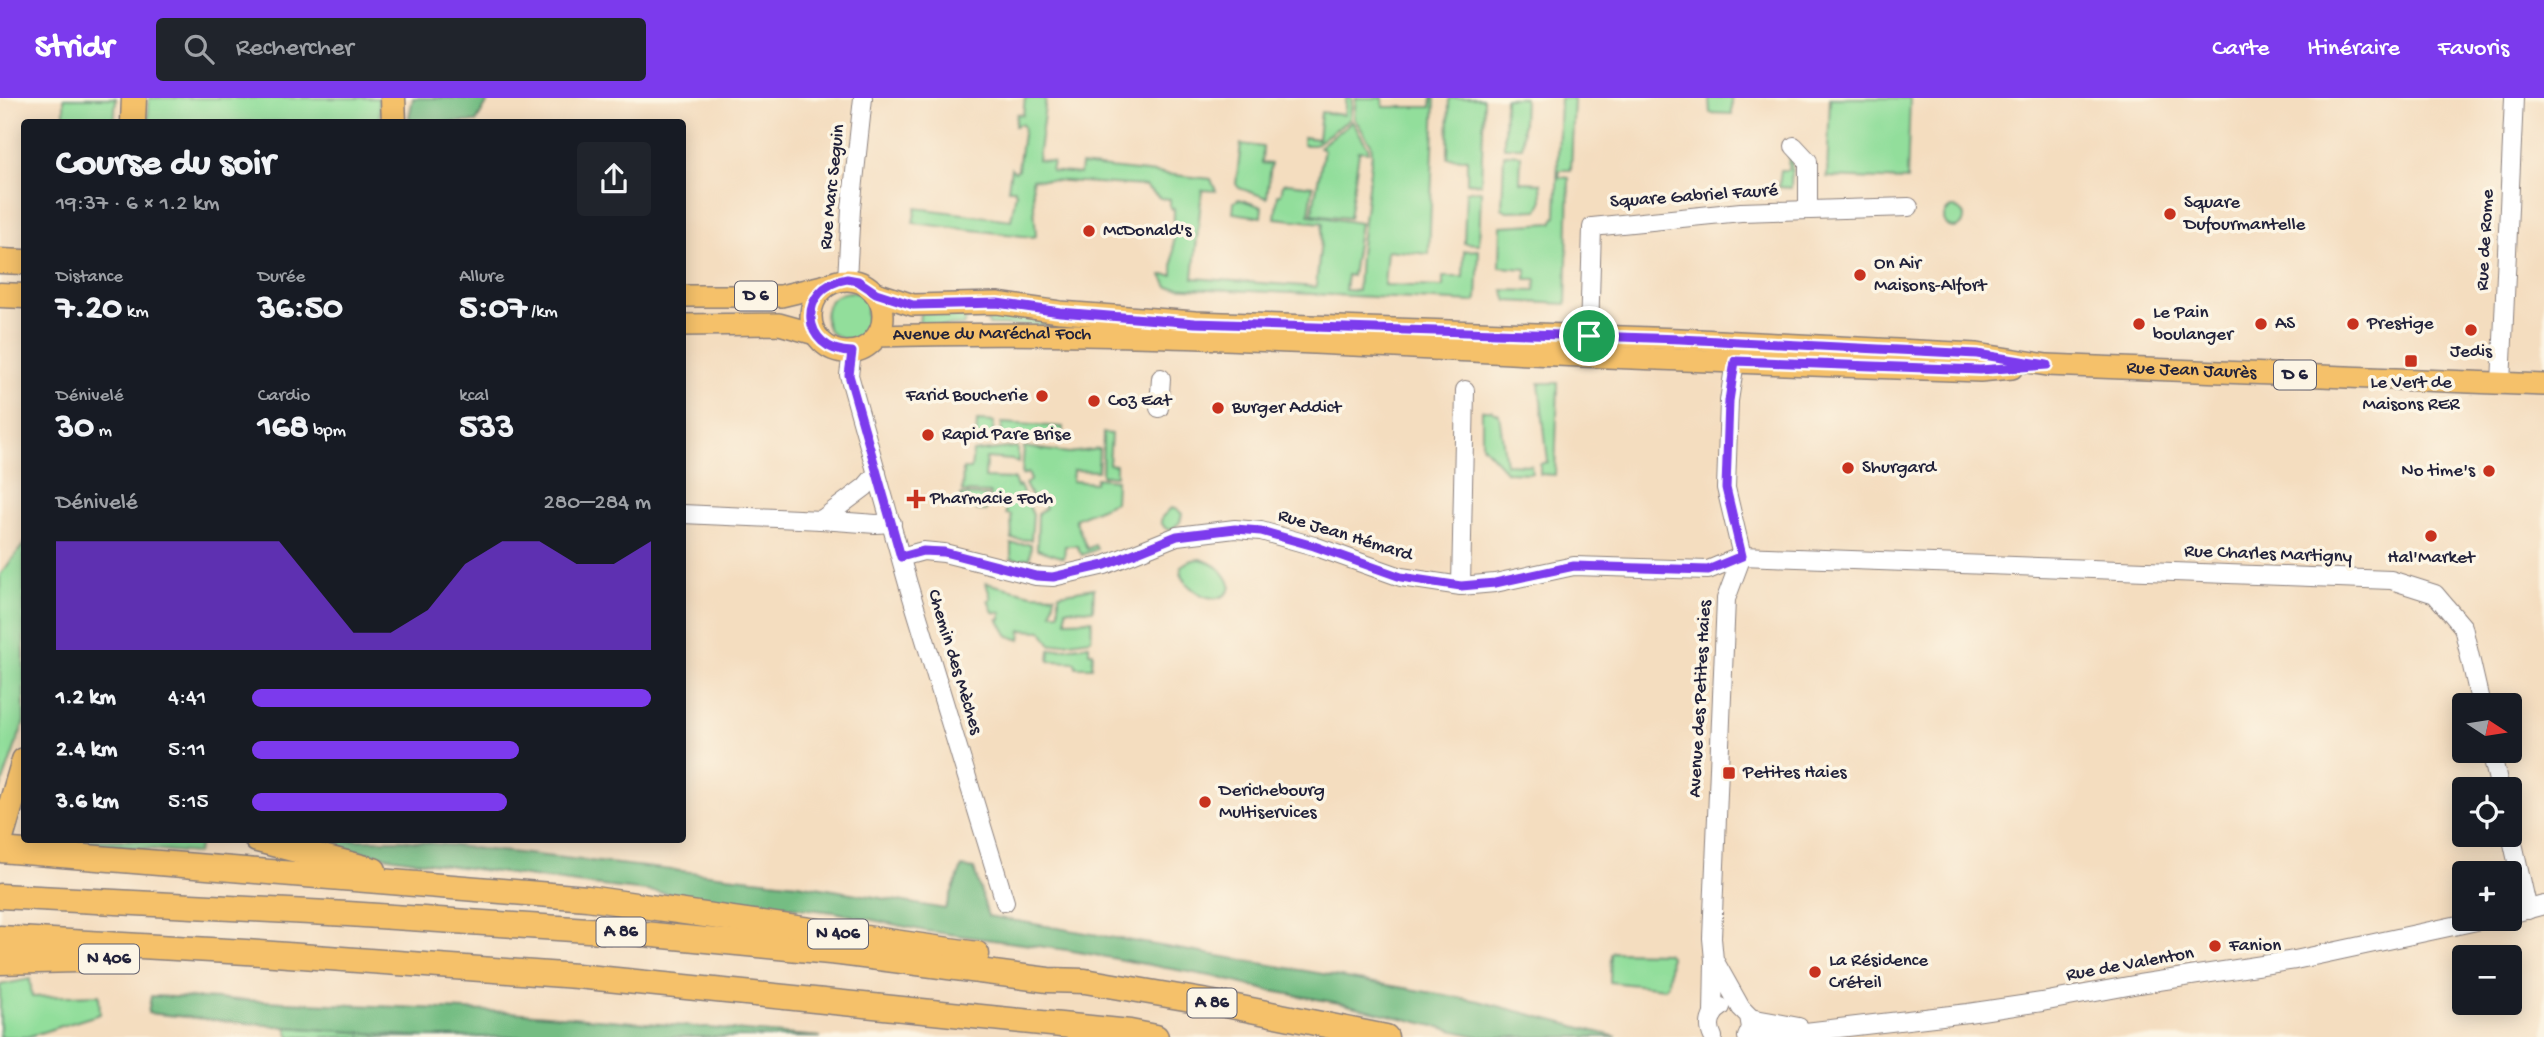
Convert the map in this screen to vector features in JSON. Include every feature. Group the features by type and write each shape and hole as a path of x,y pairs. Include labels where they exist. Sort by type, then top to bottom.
{"highway":[{"path":"133,119 134,98"},
{"path":"393,98 394,119"},
{"path":"0,261 21,262"},
{"path":"0,295 21,296"},
{"path":"2,833 21,771"},
{"path":"269,843 370,868 400,884"},
{"name":"N 406","path":"0,850 587,898 1051,965 1085,981"},
{"name":"A 86","path":"0,897 348,914 633,933 840,953 1048,980 1085,981 1226,1005 1386,1037"},
{"path":"0,938 217,950 577,976 1129,1032 1156,1037"},
{"name":"N 406","path":"0,962 111,959 217,950"}],"main road":[{"path":"858,281 876,293 884,314 882,326 877,336 862,349 852,352 831,349 815,334 811,313 813,302 837,282 858,281"},
{"name":"D 6","path":"686,296 781,296 837,282"},
{"name":"Avenue du Maréchal Foch","path":"876,293 913,305 997,303 1060,312 1195,323 1680,339"},
{"name":"D 6","path":"686,326 779,324 815,334"},
{"name":"Avenue du Maréchal Foch","path":"877,336 1160,335 1654,360 1736,352"},
{"name":"Rue Jean Jaurès","path":"1680,339 1736,352 1980,370 2047,365 2544,385"}],"street":[{"name":"Rue Marc Seguin","path":"837,282 851,209 863,98"},
{"name":"Rue de Rome","path":"2501,384 2514,98"},
{"path":"1794,146 1808,161 1808,210"},
{"name":"Square Gabriel Fauré","path":"1589,336 1592,227 1741,212 1909,207"},
{"name":"Chemin des Mèches","path":"852,352 849,375 901,557 1006,902"},
{"path":"1736,352 1729,401 1726,488 1742,556"},
{"path":"1159,408 1161,377"},
{"path":"1461,586 1465,390"},
{"path":"821,520 865,487 877,472"},
{"path":"686,514 892,523"},
{"name":"Rue Jean Hémard","path":"901,557 923,551 944,552 1036,576 1053,577 1105,565 1177,536 1235,529 1261,531 1314,546 1401,577 1461,586 1495,583 1574,566 1708,570 1742,556"},
{"name":"Rue Charles Martigny","path":"1742,556 2391,580 2435,594 2463,627 2478,693"},
{"name":"Avenue des Petites Haies","path":"1712,1037 1709,1026 1713,1014 1712,938 1726,599 1742,556"},
{"path":"2516,847 2536,907"},
{"name":"Rue de Valenton","path":"1762,1037 2042,1002 2295,960 2452,926"},
{"name":"Avenue des Petites Haies","path":"1714,960 1746,1013"},
{"path":"1713,1014 1725,1005 1746,1013 1751,1028 1748,1037"},
{"name":"Rue de Valenton","path":"1746,1013 1815,1032"}],"green space":[{"path":"64,98 116,98 114,119 64,119"},
{"path":"149,98 378,98 380,112 379,119 148,119"},
{"path":"413,98 490,98 478,119 409,119"},
{"path":"1025,98 1046,98 1038,160 1053,162 1051,171 1080,174 1081,165 1211,179 1216,191 1202,190 1193,278 1316,287 1323,223 1275,218 1278,194 1281,194 1283,184 1287,183 1313,186 1309,215 1360,223 1352,276 1347,275 1345,290 1358,291 1372,153 1371,144 1354,118 1356,98 1383,98 1383,107 1431,107 1432,98 1435,98 1429,254 1387,250 1384,285 1443,287 1443,277 1463,277 1464,251 1479,250 1477,299 1474,302 1168,287 1162,275 1173,275 1174,209 1170,208 1170,199 1160,198 1145,186 1032,179 1036,236 1031,237 913,223 916,208 1011,220 1016,193 1014,189 1008,189 1011,168 1015,172 1018,169 1024,127 1021,124 1015,126 1017,114 1023,115"},
{"path":"1346,98 1352,98 1350,119 1314,145 1303,145 1303,137 1318,139 1321,112 1344,115"},
{"path":"1451,98 1482,98 1484,101 1481,184 1467,183 1467,159 1448,158"},
{"path":"1505,98 1524,98 1522,147 1504,147"},
{"path":"1560,98 1574,98 1571,170 1560,170 1559,177 1569,178 1566,304 1507,301 1503,290 1535,291 1536,279 1526,279 1526,269 1500,267 1501,226 1552,223 1556,216"},
{"path":"1707,98 1732,98 1732,114 1710,113"},
{"path":"1830,98 1910,98 1907,180 1827,177"},
{"path":"1352,121 1368,147 1368,152 1357,151 1359,152 1349,218 1312,214 1324,149 1319,147"},
{"path":"1241,144 1263,147 1262,163 1271,164 1267,198 1239,188 1236,184"},
{"path":"1792,153 1791,188 1779,187 1781,170 1788,170 1789,154"},
{"path":"1504,154 1521,155 1520,182 1541,183 1542,202 1538,210 1507,211 1502,208"},
{"path":"1466,191 1481,191 1479,244 1464,243"},
{"path":"1239,199 1262,207 1261,217 1233,213 1234,202"},
{"path":"1954,208 1961,211 1964,218 1961,225 1954,228 1947,225 1944,218 1947,211"},
{"path":"849,292 857,293 869,303 866,315 870,327 861,336 845,339 829,331 825,317 831,300"},
{"path":"973,309 1084,326 989,325 986,318 967,317 963,325 919,328 920,312"},
{"path":"1539,383 1558,383 1555,475 1540,474 1540,464 1548,462"},
{"path":"1482,410 1499,414 1506,464 1531,465 1532,473 1507,472 1482,445"},
{"path":"977,421 994,422 992,441 976,440"},
{"path":"1002,423 1063,427 1062,441 1001,439"},
{"path":"1103,433 1111,434 1109,464 1116,465 1116,476 1102,475"},
{"path":"1018,447 1018,463 986,458 985,478 1014,479 1017,487 1020,486 1033,515 1031,540 1012,539 1011,515 1006,514 1006,507 990,506 990,493 962,492 963,469 971,469 973,452"},
{"path":"1024,447 1069,453 1099,449 1098,471 1073,470 1072,481 1095,483 1096,478 1116,480 1115,502 1075,519 1087,549 1095,545 1097,549 1082,555 1077,546 1065,546 1064,558 1037,549 1038,513 1046,508 1042,500 1035,504 1025,484 1031,480 1028,473 1022,475"},
{"path":"961,495 987,496 986,511 976,510 976,503 961,502"},
{"path":"1171,508 1182,514 1180,522 1171,530 1165,528 1161,522"},
{"path":"1011,544 1031,544 1030,559 1024,558 1023,561 1011,558"},
{"path":"21,548 21,730 0,790 0,575"},
{"path":"1201,559 1216,566 1226,577 1231,587 1223,596 1213,598 1201,594 1183,578 1181,570 1186,562"},
{"path":"986,583 1032,594 1055,595 1052,613 1059,613 1059,594 1094,588 1093,610 1066,609 1066,621 1092,620 1091,639 1051,645 1042,631 1021,630 1020,640 1008,636 998,619 1001,619 1001,613 993,612 988,600 991,599"},
{"path":"1089,645 1089,652 1093,652 1092,667 1076,667 1075,662 1049,661 1050,650"},
{"path":"84,843 200,843 197,853"},
{"path":"312,843 428,843 798,884 945,909 962,867 974,869 988,916 1479,1001 1617,1037 1480,1037 1216,977 1067,950 926,931 834,912 584,884 394,858"},
{"path":"1666,953 1670,956 1668,984 1664,988 1610,982 1611,954"},
{"path":"30,979 32,997 99,995 100,1014 27,1037 0,1037 0,985"},
{"path":"151,996 510,1012 821,1037 422,1037 148,1013"},
{"path":"286,1027 422,1037 290,1037"}],"place":[{"name":"Square Dufourmantelle","path":"2170,214"},
{"name":"McDonald's","path":"1089,231"},
{"name":"On Air Maisons-Alfort","path":"1860,275"},
{"name":"Le Pain boulanger","path":"2139,324"},
{"name":"AS","path":"2261,324"},
{"name":"Prestige","path":"2353,324"},
{"name":"Jedis","path":"2471,330"},
{"name":"Le Vert de Maisons RER","path":"2411,361"},
{"name":"Farid Boucherie","path":"1042,396"},
{"name":"Coz Eat","path":"1094,401"},
{"name":"Burger Addict","path":"1218,408"},
{"name":"Rapid Pare Brise","path":"928,435"},
{"name":"Shurgard","path":"1848,468"},
{"name":"No time's","path":"2489,471"},
{"name":"Pharmacie Foch","path":"916,499"},
{"name":"Hal'Market","path":"2431,536"},
{"name":"Petites Haies","path":"1729,773"},
{"name":"Derichebourg Multiservices","path":"1205,802"},
{"name":"Fanion","path":"2215,946"},
{"name":"La Résidence Créteil","path":"1815,972"}],"route":[{"path":"847,279 858,281 893,300 913,305 997,303 1060,312 1195,323 1589,336 1977,354 2047,365 1980,370 1735,361 1729,401 1726,488 1742,556 1708,570 1574,566 1495,583 1461,586 1401,577 1314,546 1261,531 1235,529 1177,536 1149,545 1105,565 1053,577 1036,576 944,552 923,551 901,557 849,375 852,352 831,349 822,343 811,324 811,313 819,292 827,285 847,279"}]}
